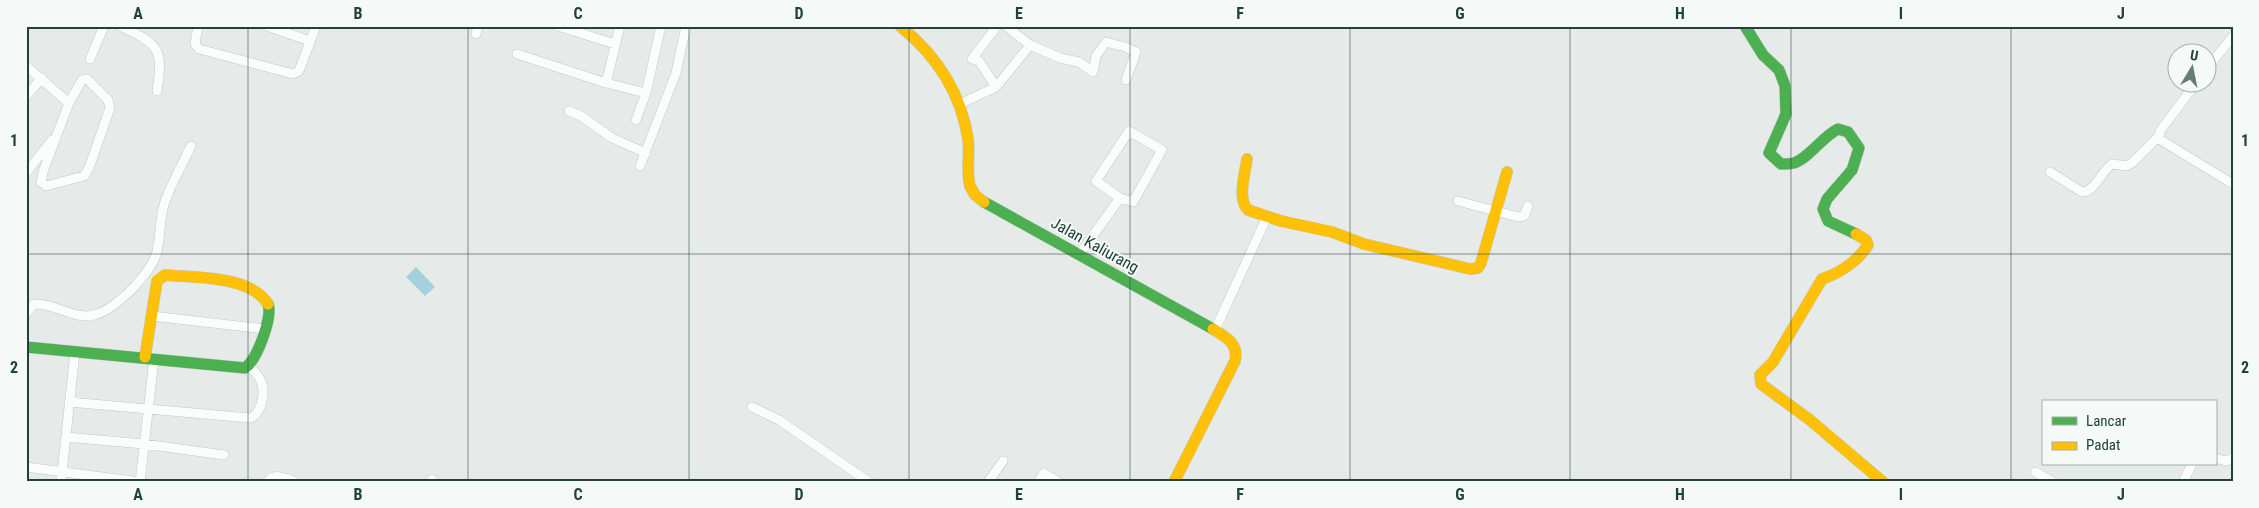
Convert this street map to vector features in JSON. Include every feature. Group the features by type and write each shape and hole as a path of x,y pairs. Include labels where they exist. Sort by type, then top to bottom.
{"street":[{"path":"90,59 104,26"},
{"path":"120,26 146,39 155,47 159,67 157,91"},
{"path":"198,26 195,44 199,49 292,74 299,71 316,26"},
{"path":"267,26 280,28 310,41"},
{"path":"558,26 615,44"},
{"path":"606,83 620,26"},
{"path":"636,120 646,93 662,26"},
{"path":"640,166 676,73 686,26"},
{"name":"Jalan Kaliurang","path":"900,26 927,50 939,66 960,104 965,120 969,177 973,192 1004,213 1215,330 1234,344 1237,357 1174,482"},
{"path":"996,87 979,61 972,60 997,26"},
{"path":"1006,26 1030,45 1060,58 1079,62 1093,72 1096,56 1106,42 1125,47 1136,52 1126,80"},
{"path":"1745,26 1763,55 1779,70 1785,86 1787,99 1786,114 1769,153 1779,163 1788,166 1799,161 1831,130 1839,128 1849,133 1859,148 1856,162 1848,176 1832,191 1824,206 1824,215 1831,223 1843,231 1863,238 1868,245 1862,254 1834,275 1822,280 1773,362 1760,375 1761,384 1810,420 1883,482"},
{"path":"2216,57 2233,36"},
{"path":"960,104 996,87 1030,45"},
{"path":"517,54 606,83 646,93"},
{"path":"26,66 66,100"},
{"path":"26,96 42,78"},
{"path":"87,79 108,100 109,113 89,168 84,176 46,186 41,182 41,178 59,132 66,100 82,80 87,79"},
{"path":"2050,172 2082,192 2086,191 2107,167 2112,164 2127,166 2133,162 2158,136 2189,92"},
{"path":"569,111 581,116 612,138 646,153"},
{"path":"1129,130 1162,150 1133,202 1120,198 1096,181 1129,130"},
{"path":"26,173 59,132"},
{"path":"2158,136 2161,142 2233,184"},
{"path":"26,314 34,304 46,303 82,316 94,315 125,295 150,268 156,254 164,206 191,146"},
{"path":"1247,159 1243,204 1246,209 1268,217 1332,232 1364,244 1472,269 1479,267 1482,263 1507,172"},
{"path":"1079,255 1120,198"},
{"path":"1458,201 1522,217 1528,206"},
{"path":"1215,330 1268,217"},
{"path":"26,466 140,482 147,408 152,316 157,280 160,277 165,275 215,280 252,288 261,293 270,306 265,330 249,366"},
{"path":"152,316 265,330"},
{"path":"26,347 240,368 249,366"},
{"path":"61,482 75,352"},
{"path":"69,402 252,418 260,409 262,388 258,376 249,366"},
{"path":"752,407 779,420 869,482"},
{"path":"66,438 144,444 224,455"},
{"path":"2216,458 2226,461 2233,458"},
{"path":"990,481 1003,460"},
{"path":"2183,482 2191,466"},
{"path":"2035,472 2053,482"},
{"path":"1038,482 1044,473 1059,482"},
{"path":"267,482 270,478 278,476 294,481"}],"water":[{"path":"416,267 435,287 425,296 406,277"}],"traffic: fast":[{"path":"1745,26 1763,55 1779,70 1785,86 1786,114 1769,153 1781,164 1794,163 1805,157 1826,137 1838,129 1848,132 1859,148 1852,170 1827,199 1823,209 1828,221 1856,234"},
{"path":"984,202 1213,329"},
{"path":"26,347 245,368 250,363 263,338 268,318 268,304"}],"traffic: slow":[{"path":"900,26 925,49 945,76 953,91 965,122 969,151 968,174 970,186 975,195 984,202"},
{"path":"1247,159 1242,193 1248,210 1281,221 1332,232 1364,244 1470,269 1478,268 1481,263 1507,172"},
{"path":"1856,234 1866,240 1868,245 1864,251 1848,266 1822,279 1773,362 1760,375 1761,384 1810,420 1883,482"},
{"path":"145,357 157,281 165,275 206,278 235,283 249,288 260,295 268,304"},
{"path":"1174,482 1235,361 1236,355 1233,346 1227,338 1213,329"}]}
